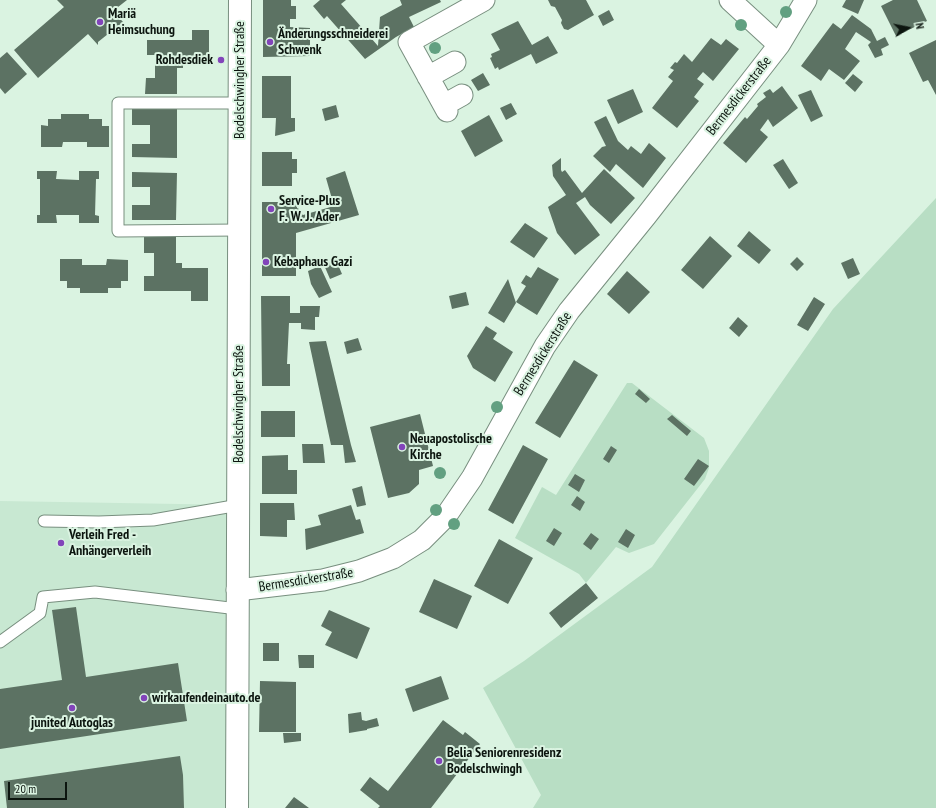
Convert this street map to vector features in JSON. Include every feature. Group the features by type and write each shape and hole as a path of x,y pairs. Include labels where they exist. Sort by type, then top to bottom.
{"street":[{"name":"Bodelschwingher Straße","path":"237,808 240,0"},
{"path":"462,95 446,108 408,42 484,0"},
{"path":"730,0 779,45"},
{"name":"Bermesdickerstraße","path":"238,599 359,571 393,558 422,540 446,516 472,478 545,346 569,311 646,216 779,45 806,0"},
{"path":"428,77 455,62"}],"lane":[{"path":"239,230 118,231 118,103 240,103"},
{"path":"44,521 99,522 153,520 239,505"},
{"path":"0,642 40,613 43,597 95,592 238,599"}],"shaded area":[{"path":"936,198 936,808 533,808 541,795 483,688 524,661 652,567 833,309"},
{"path":"627,383 632,383 704,438 709,451 709,468 705,479 654,544 629,553 616,547 586,583 579,574 515,538 542,487 556,495"},
{"path":"0,501 239,505 237,808 0,808"}],"building":[{"path":"57,0 127,0 113,11 123,22 98,42 98,45 88,34 38,78 14,50 64,7"},
{"path":"263,0 291,0 291,6 296,6 296,19 290,19 290,27 310,28 310,56 263,57"},
{"path":"320,0 346,0 341,4 378,46 380,17 402,5 400,0 440,0 441,2 409,17 414,27 396,37 365,59 327,16 324,19 313,6"},
{"path":"548,0 586,0 594,15 568,30 564,29 561,23 562,20 555,7 551,6"},
{"path":"846,0 864,0 858,14 842,7"},
{"path":"893,0 917,0 927,21 896,36 881,6"},
{"path":"609,10 614,20 603,26 598,16"},
{"path":"852,15 871,29 877,41 885,37 889,45 881,49 883,55 875,58 868,45 871,42 856,32 845,49 860,61 844,80 829,69 821,81 801,66 833,23 841,29"},
{"path":"518,21 532,45 548,36 558,53 536,64 531,54 499,70 498,67 495,69 490,58 492,57 491,54 500,50 491,34"},
{"path":"192,30 209,30 209,62 183,62 183,68 177,68 177,94 145,94 146,78 155,78 155,55 147,55 147,40 192,40"},
{"path":"711,38 721,45 726,39 739,49 713,81 703,72 697,79 704,84 694,97 699,101 677,128 652,108 673,81 668,77 674,70 670,68 675,62 677,63 684,54 692,62"},
{"path":"936,40 936,95 928,80 923,82 909,53"},
{"path":"7,52 27,74 5,94 0,88 0,58"},
{"path":"483,73 490,85 478,91 471,80"},
{"path":"853,74 863,82 855,92 845,83"},
{"path":"262,76 291,76 291,118 295,118 295,131 275,136 276,118 262,118"},
{"path":"782,86 798,108 773,127 768,119 760,130 768,137 746,163 723,143 745,117 747,119 758,106 757,104 766,97 763,93 770,89 773,93"},
{"path":"633,89 643,112 618,124 607,100"},
{"path":"811,90 823,116 811,122 798,95"},
{"path":"511,103 517,114 506,120 500,108"},
{"path":"336,105 339,117 325,121 322,109"},
{"path":"132,109 177,109 177,158 132,157 132,144 150,144 150,125 132,125"},
{"path":"61,114 89,114 89,119 102,119 102,126 109,126 109,147 87,147 87,142 63,142 62,147 41,147 41,125 48,126 48,119 61,119"},
{"path":"489,115 503,141 475,157 461,131"},
{"path":"606,116 618,141 628,150 631,146 641,154 649,143 666,158 643,188 616,164 610,172 593,156 602,147 606,146 594,122"},
{"path":"262,152 292,152 292,159 297,159 297,173 292,173 292,186 262,186"},
{"path":"561,158 562,172 565,170 582,193 604,169 635,198 611,224 590,205 585,197 576,203 600,235 575,255 557,233 548,207 566,195 553,176 552,165"},
{"path":"783,159 798,183 789,189 773,165"},
{"path":"37,171 57,171 56,179 79,180 79,171 99,171 99,179 96,179 95,215 99,216 99,223 79,223 79,215 56,215 57,223 37,223 37,215 40,215 40,179 37,179"},
{"path":"345,171 359,215 296,233 296,276 262,276 262,202 297,202 297,208 301,210 299,212 303,215 334,206 326,178"},
{"path":"132,172 177,173 176,220 132,220 132,205 150,205 150,187 132,187"},
{"path":"525,223 548,238 534,258 510,242"},
{"path":"749,231 771,250 759,264 737,246"},
{"path":"144,236 176,236 176,263 182,263 182,268 208,268 208,301 191,301 191,291 144,291 144,276 154,276 154,253 144,253"},
{"path":"710,236 732,256 703,289 681,270"},
{"path":"797,257 804,264 797,271 790,264"},
{"path":"853,258 860,274 848,279 841,263"},
{"path":"60,259 82,259 82,265 106,265 107,259 128,260 128,281 121,281 121,288 108,288 108,293 80,293 80,288 67,288 67,281 60,281"},
{"path":"336,260 342,274 330,279 324,265"},
{"path":"320,266 332,292 319,298 311,284 308,271"},
{"path":"538,267 559,279 537,315 516,302 526,286 521,283 526,275 531,278"},
{"path":"627,271 650,292 629,314 607,294"},
{"path":"508,279 516,303 504,323 488,313"},
{"path":"466,292 469,305 452,309 449,296"},
{"path":"261,296 290,296 290,313 300,313 300,306 320,306 319,317 315,317 315,330 301,329 301,323 289,323 287,364 290,364 290,386 262,386"},
{"path":"814,297 825,304 808,331 797,325"},
{"path":"738,317 748,326 739,337 729,328"},
{"path":"486,326 497,333 493,339 513,352 495,382 473,368 467,356"},
{"path":"358,338 362,350 347,354 344,342"},
{"path":"326,341 356,462 345,463 343,445 331,445 309,342"},
{"path":"574,360 598,375 560,438 535,423"},
{"path":"639,389 650,399 646,403 635,394"},
{"path":"261,411 295,411 295,437 261,437"},
{"name":"Neuapostolische Kirche","path":"420,414 433,466 419,470 419,484 409,493 388,498 370,427"},
{"path":"672,415 691,431 687,436 667,419"},
{"path":"302,444 323,444 325,463 303,463"},
{"path":"523,445 548,459 513,524 488,510"},
{"path":"611,446 617,450 609,463 603,459"},
{"path":"288,455 288,470 297,470 297,494 262,494 262,456"},
{"path":"698,459 709,466 694,486 684,479"},
{"path":"575,474 585,480 579,492 568,485"},
{"path":"362,486 366,505 357,507 352,489"},
{"path":"577,496 585,502 580,511 571,505"},
{"path":"260,503 294,503 295,520 287,520 287,537 260,536"},
{"path":"351,505 356,520 360,519 364,533 306,550 305,529 321,525 318,515"},
{"path":"554,528 562,533 554,546 546,541"},
{"path":"626,529 635,535 628,548 618,542"},
{"path":"591,533 599,539 591,550 583,544"},
{"path":"499,539 533,558 508,604 474,586"},
{"path":"434,579 472,596 457,629 419,612"},
{"path":"586,583 598,598 561,628 549,613"},
{"path":"76,607 86,677 178,663 187,721 0,749 0,689 62,680 52,610"},
{"path":"329,610 370,628 357,659 325,645 332,632 321,626"},
{"path":"263,643 279,643 279,661 263,661"},
{"path":"298,655 314,655 314,668 299,668"},
{"path":"441,676 449,699 413,712 405,689"},
{"path":"260,681 296,682 296,732 259,732"},
{"path":"361,712 362,720 366,721 377,718 379,726 349,733 348,714"},
{"name":"Belia Seniorenresidenz Bodelschwingh","path":"443,720 463,735 465,732 480,744 431,808 378,808 380,806 360,790 370,777 388,791"},
{"path":"283,733 301,733 301,741 284,743"},
{"path":"180,756 183,775 184,808 7,808 4,781"},
{"path":"294,797 309,808 285,808"}],"place":[{"name":"Mariä Heimsuchung","path":"100,22"},
{"name":"Änderungsschneiderei Schwenk","path":"270,42"},
{"name":"Rohdesdiek","path":"221,60"},
{"name":"Service-Plus F. W. J. Ader","path":"271,209"},
{"name":"Kebaphaus Gazi","path":"266,262"},
{"name":"Neuapostolische Kirche","path":"402,447"},
{"name":"Verleih Fred - Anhängerverleih","path":"61,543"},
{"name":"wirkaufendeinauto.de","path":"144,698"},
{"name":"junited Autoglas","path":"72,708"},
{"name":"Belia Seniorenresidenz Bodelschwingh","path":"439,761"}]}
